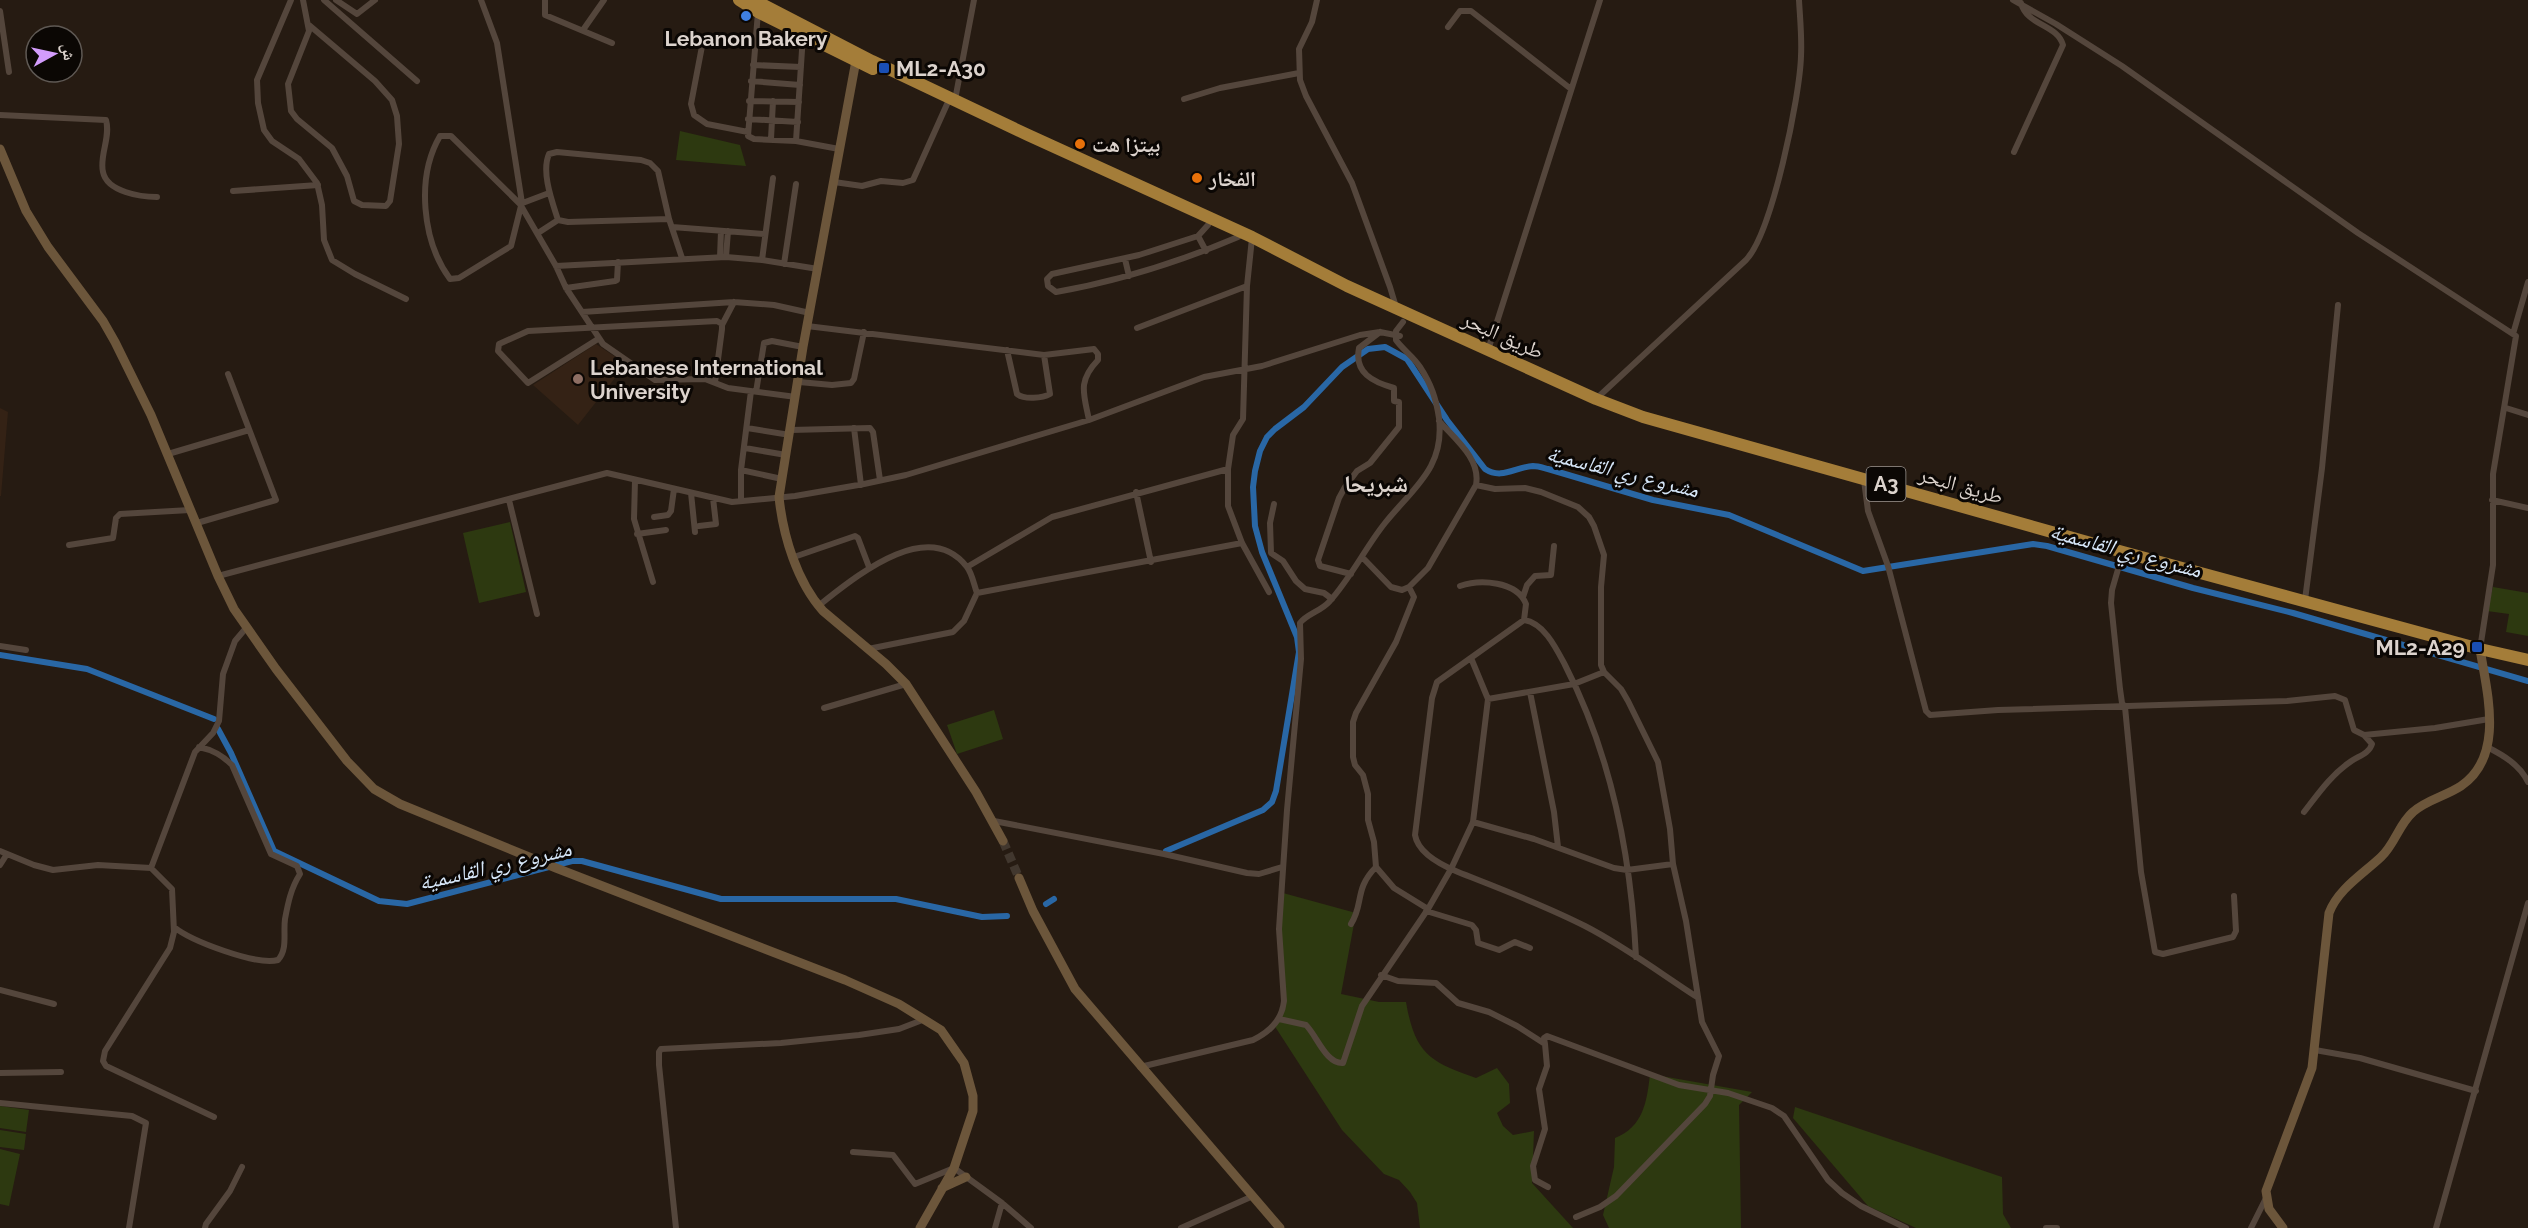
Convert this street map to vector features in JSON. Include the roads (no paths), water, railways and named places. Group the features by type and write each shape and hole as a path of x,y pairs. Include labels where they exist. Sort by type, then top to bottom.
{"highway":[{"name":"طريق البحر","path":"739,0 756,6 856,57"},
{"name":"طريق البحر","path":"756,6 803,35 952,101 1238,237 1252,240"},
{"name":"طريق البحر","path":"1214,226 1267,246 1402,314 1596,399 1661,422 1864,478 2120,561 2305,600 2480,649 2528,660"}],"main road":[{"path":"856,57 807,326 779,497 785,531 806,586 818,606 906,684 994,821 1004,841"},
{"path":"0,149 26,211 48,247 94,309 115,342 168,454 218,576 246,628 347,761 383,795 554,867 845,980 926,1018 941,1030 957,1050 970,1079 973,1111 954,1168 920,1228"},
{"path":"2283,1228 2268,1209 2266,1198 2312,1068 2329,913 2332,905 2350,884 2389,849 2412,813 2469,779 2480,764 2487,747 2489,719 2480,649"},
{"path":"1019,878 1033,911 1075,989 1280,1228"},
{"path":"940,1190 966,1177"}],"street":[{"path":"291,0 257,80 258,104 267,135 299,159 318,185 322,205 324,240 332,260 363,279 406,299"},
{"path":"303,0 309,25 308,36 288,84 291,111 297,119 332,148 347,176 354,201 362,205 386,206 390,201 398,159 397,116 392,100 375,81 309,25"},
{"path":"324,0 417,81"},
{"path":"336,0 357,14 375,0"},
{"path":"481,0 497,43 521,204 511,246 456,280 450,279 432,242 425,207 427,176 433,147 440,136 451,136 521,204 566,288 598,339 634,363 652,379 661,382 705,379 728,388 796,397"},
{"path":"545,0 545,15 612,44"},
{"path":"583,30 604,0"},
{"path":"834,182 862,186 881,181 903,183 913,180 952,101 974,0"},
{"path":"1140,1067 1253,1040 1263,1035 1279,1019 1284,1001 1279,928 1282,867 1298,705 1302,646 1300,623 1332,599 1384,525 1429,473 1435,462 1440,443 1437,402 1425,375 1398,343 1397,335 1402,314 1352,183 1306,96 1299,73 1299,49 1312,22 1317,0"},
{"path":"1488,350 1599,0"},
{"path":"1596,399 1746,260 1756,247 1773,196 1799,81 1801,55 1799,0"},
{"path":"2013,0 2122,66 2358,233 2517,336 2493,474 2493,565 2480,649"},
{"path":"2014,152 2063,45 2058,36 2024,14 2021,3"},
{"path":"756,6 748,119 750,138 796,141 839,148"},
{"path":"0,11 9,72"},
{"path":"1448,27 1460,11 1471,11 1571,89"},
{"path":"796,141 803,35"},
{"path":"748,132 707,124 694,115 691,104 703,41 711,38 754,41"},
{"path":"753,65 801,67"},
{"path":"1184,99 1220,88 1299,73"},
{"path":"751,81 800,85"},
{"path":"749,101 799,102"},
{"path":"771,139 773,101"},
{"path":"0,115 106,120 103,173 108,181 128,193 157,197"},
{"path":"748,119 798,122"},
{"path":"558,220 549,193 546,161 547,156 552,152 641,160 650,163 658,171 681,258"},
{"path":"762,260 773,178"},
{"path":"784,264 796,184"},
{"path":"232,191 318,185"},
{"path":"521,204 549,193"},
{"path":"538,233 558,220 568,222 669,219"},
{"path":"1214,226 1198,236 1125,259 1052,274 1047,279 1047,286 1056,292 1129,276 1206,251 1238,237"},
{"path":"672,227 765,234"},
{"path":"723,257 725,231"},
{"path":"1198,236 1206,251"},
{"path":"1252,240 1247,286 1243,419 1233,435 1228,469 1228,506 1242,543 1269,592"},
{"path":"556,266 723,257 762,260 818,269"},
{"path":"1125,259 1129,276"},
{"path":"566,288 617,280 618,262"},
{"path":"2513,334 2528,282"},
{"path":"1137,328 1247,286"},
{"path":"582,312 734,302 810,313"},
{"path":"715,382 722,326 734,302"},
{"path":"2305,600 2322,468 2338,305"},
{"path":"598,339 528,383 498,351 499,345 523,331 717,321 722,326"},
{"path":"807,326 1044,355 1094,349 1098,360 1086,375 1083,386 1089,420"},
{"path":"799,382 832,385 850,383 855,379 864,332"},
{"path":"218,576 607,473 732,502 861,485 1089,420 1204,377 1262,366 1353,337 1380,332 1397,335"},
{"path":"1351,574 1320,566 1318,560 1339,498 1345,487 1357,471 1374,459 1396,433 1400,424 1399,402 1394,401 1394,388 1369,379 1360,369 1358,353 1380,332"},
{"path":"741,500 741,470 747,428 764,343 772,341 804,347"},
{"path":"1007,350 1017,394 1023,397 1050,394 1044,355"},
{"path":"197,523 276,500 228,374"},
{"path":"2506,408 2528,415"},
{"path":"1363,558 1391,587 1402,590 1409,587 1428,568 1476,485 1477,469 1474,463 1439,420"},
{"path":"747,428 790,432 870,428 873,432 880,480"},
{"path":"854,428 861,485"},
{"path":"168,454 249,430"},
{"path":"745,448 786,455"},
{"path":"968,567 1052,517 1136,492 1228,469"},
{"path":"741,470 782,479"},
{"path":"1864,478 1868,511 1888,566 1928,713 2287,701 2335,696 2345,700 2354,730 2364,735 2372,744 2369,751 2348,762 2327,782 2304,812"},
{"path":"635,480 633,510 637,534 653,582"},
{"path":"1476,485 1495,489 1525,488 1541,492 1578,507 1589,517 1604,555 1600,656 1604,672 1629,701 1658,762 1670,829 1673,864 1686,921 1697,998 1706,1032 1719,1056 1711,1091 1705,1104 1616,1196 1600,1207 1575,1217"},
{"path":"654,517 668,515 671,511 674,489"},
{"path":"1136,492 1151,562"},
{"path":"691,493 697,529 716,524 713,498"},
{"path":"508,500 537,614"},
{"path":"2492,500 2528,508"},
{"path":"1274,504 1270,524 1271,553 1283,561 1305,590 1324,593 1332,599"},
{"path":"69,545 114,538 116,518 120,514 190,510"},
{"path":"637,534 666,530"},
{"path":"794,557 855,536 858,538 869,567"},
{"path":"977,593 1242,543"},
{"path":"1523,597 1527,585 1535,576 1551,575 1554,546"},
{"path":"818,606 869,567 899,553 934,548 947,552 968,567 977,593 964,621 953,632 867,649"},
{"path":"2120,561 2111,603 2120,690 2125,707 2141,872 2155,952 2163,954 2233,937 2236,931 2234,896"},
{"path":"1460,586 1470,582 1495,582 1523,597 1526,604 1524,620 1441,678 1434,686 1415,835 1420,848 1450,869 1556,912 1594,931 1697,998"},
{"path":"1409,587 1413,593 1413,601 1396,642 1360,704 1353,722 1353,757 1355,765 1363,775 1368,794 1368,820 1374,842 1376,867 1394,888 1427,910 1472,925 1476,930 1476,940 1487,946 1499,950 1515,942 1530,948"},
{"path":"1524,620 1538,625 1559,655 1592,722 1611,780 1627,870 1636,957"},
{"path":"151,868 199,747 213,733 219,721 223,674 235,641 246,628"},
{"path":"0,646 26,650"},
{"path":"1279,1019 1306,1025 1329,1057 1335,1062 1343,1063 1362,1006 1427,910 1450,869 1473,822 1488,699 1471,658"},
{"path":"1488,699 1574,684 1604,672"},
{"path":"824,708 906,684"},
{"path":"1530,692 1554,812 1558,847"},
{"path":"2364,735 2435,728 2489,719"},
{"path":"174,927 185,935 253,959 267,962 278,960 283,953 285,923 291,893 300,874 297,866 271,854 232,765 211,749 199,747"},
{"path":"2487,747 2505,756 2524,774 2528,782"},
{"path":"994,821 1164,854 1247,873 1259,874 1282,867"},
{"path":"1473,822 1558,847 1614,868 1627,870 1673,864"},
{"path":"0,865 4,853 53,870 98,865 151,868 172,890 174,927 170,948 105,1051 103,1061 106,1066 214,1117"},
{"path":"1351,924 1356,913 1363,881 1376,867"},
{"path":"2436,1228 2528,903"},
{"path":"1381,975 1398,981 1436,983 1458,1003 1488,1012 1517,1026 1545,1044"},
{"path":"0,990 54,1004"},
{"path":"676,1228 659,1065 661,1048 781,1043 859,1035 909,1027 926,1018"},
{"path":"1548,1187 1535,1180 1533,1166 1545,1129 1539,1089 1547,1066 1544,1038 1547,1036 1673,1083 1751,1099 1772,1108 1784,1116 1828,1180 1842,1193 1861,1206 1906,1228"},
{"path":"2315,1050 2360,1058 2476,1091"},
{"path":"0,1073 61,1072"},
{"path":"0,1103 132,1116 146,1123 129,1228"},
{"path":"853,1152 893,1155 915,1184 954,1168 1002,1203 1031,1228"},
{"path":"206,1228 206,1224 230,1191 242,1167"},
{"path":"1181,1228 1252,1196"},
{"path":"2251,1228 2266,1198"},
{"path":"995,1228 1002,1203"},
{"path":"2046,1228 2057,1228"}],"waterway":[{"name":"مشروع ري القاسمية","path":"1166,851 1263,810 1272,802 1276,791 1299,652 1297,637 1262,552 1255,526 1253,487 1255,471 1260,451 1267,437 1304,407 1342,367 1368,349 1385,347 1407,359 1447,420 1485,469 1491,472 1503,473 1526,467 1539,467 1653,500 1729,515 1863,571 2033,544 2047,546 2193,588 2293,613 2528,681"},
{"name":"مشروع ري القاسمية","path":"0,655 87,669 214,719"},
{"name":"مشروع ري القاسمية","path":"218,729 231,753 274,851 379,901 407,904 572,861 582,861 721,899 896,899 982,917 1007,916"},
{"name":"مشروع ري القاسمية","path":"1046,904 1054,899"}],"tunnel":[{"path":"1003,841 1019,878"}],"place":[{"name":"Lebanon Bakery","path":"746,16"},
{"name":"ML2-A30","path":"884,68"},
{"name":"بيتزا هت","path":"1080,144"},
{"name":"الفخار","path":"1197,178"},
{"name":"Lebanese International University","path":"578,379"},
{"name":"ML2-A29","path":"2477,647"}],"district":[{"name":"شبريحا","path":"1376,483"}]}
